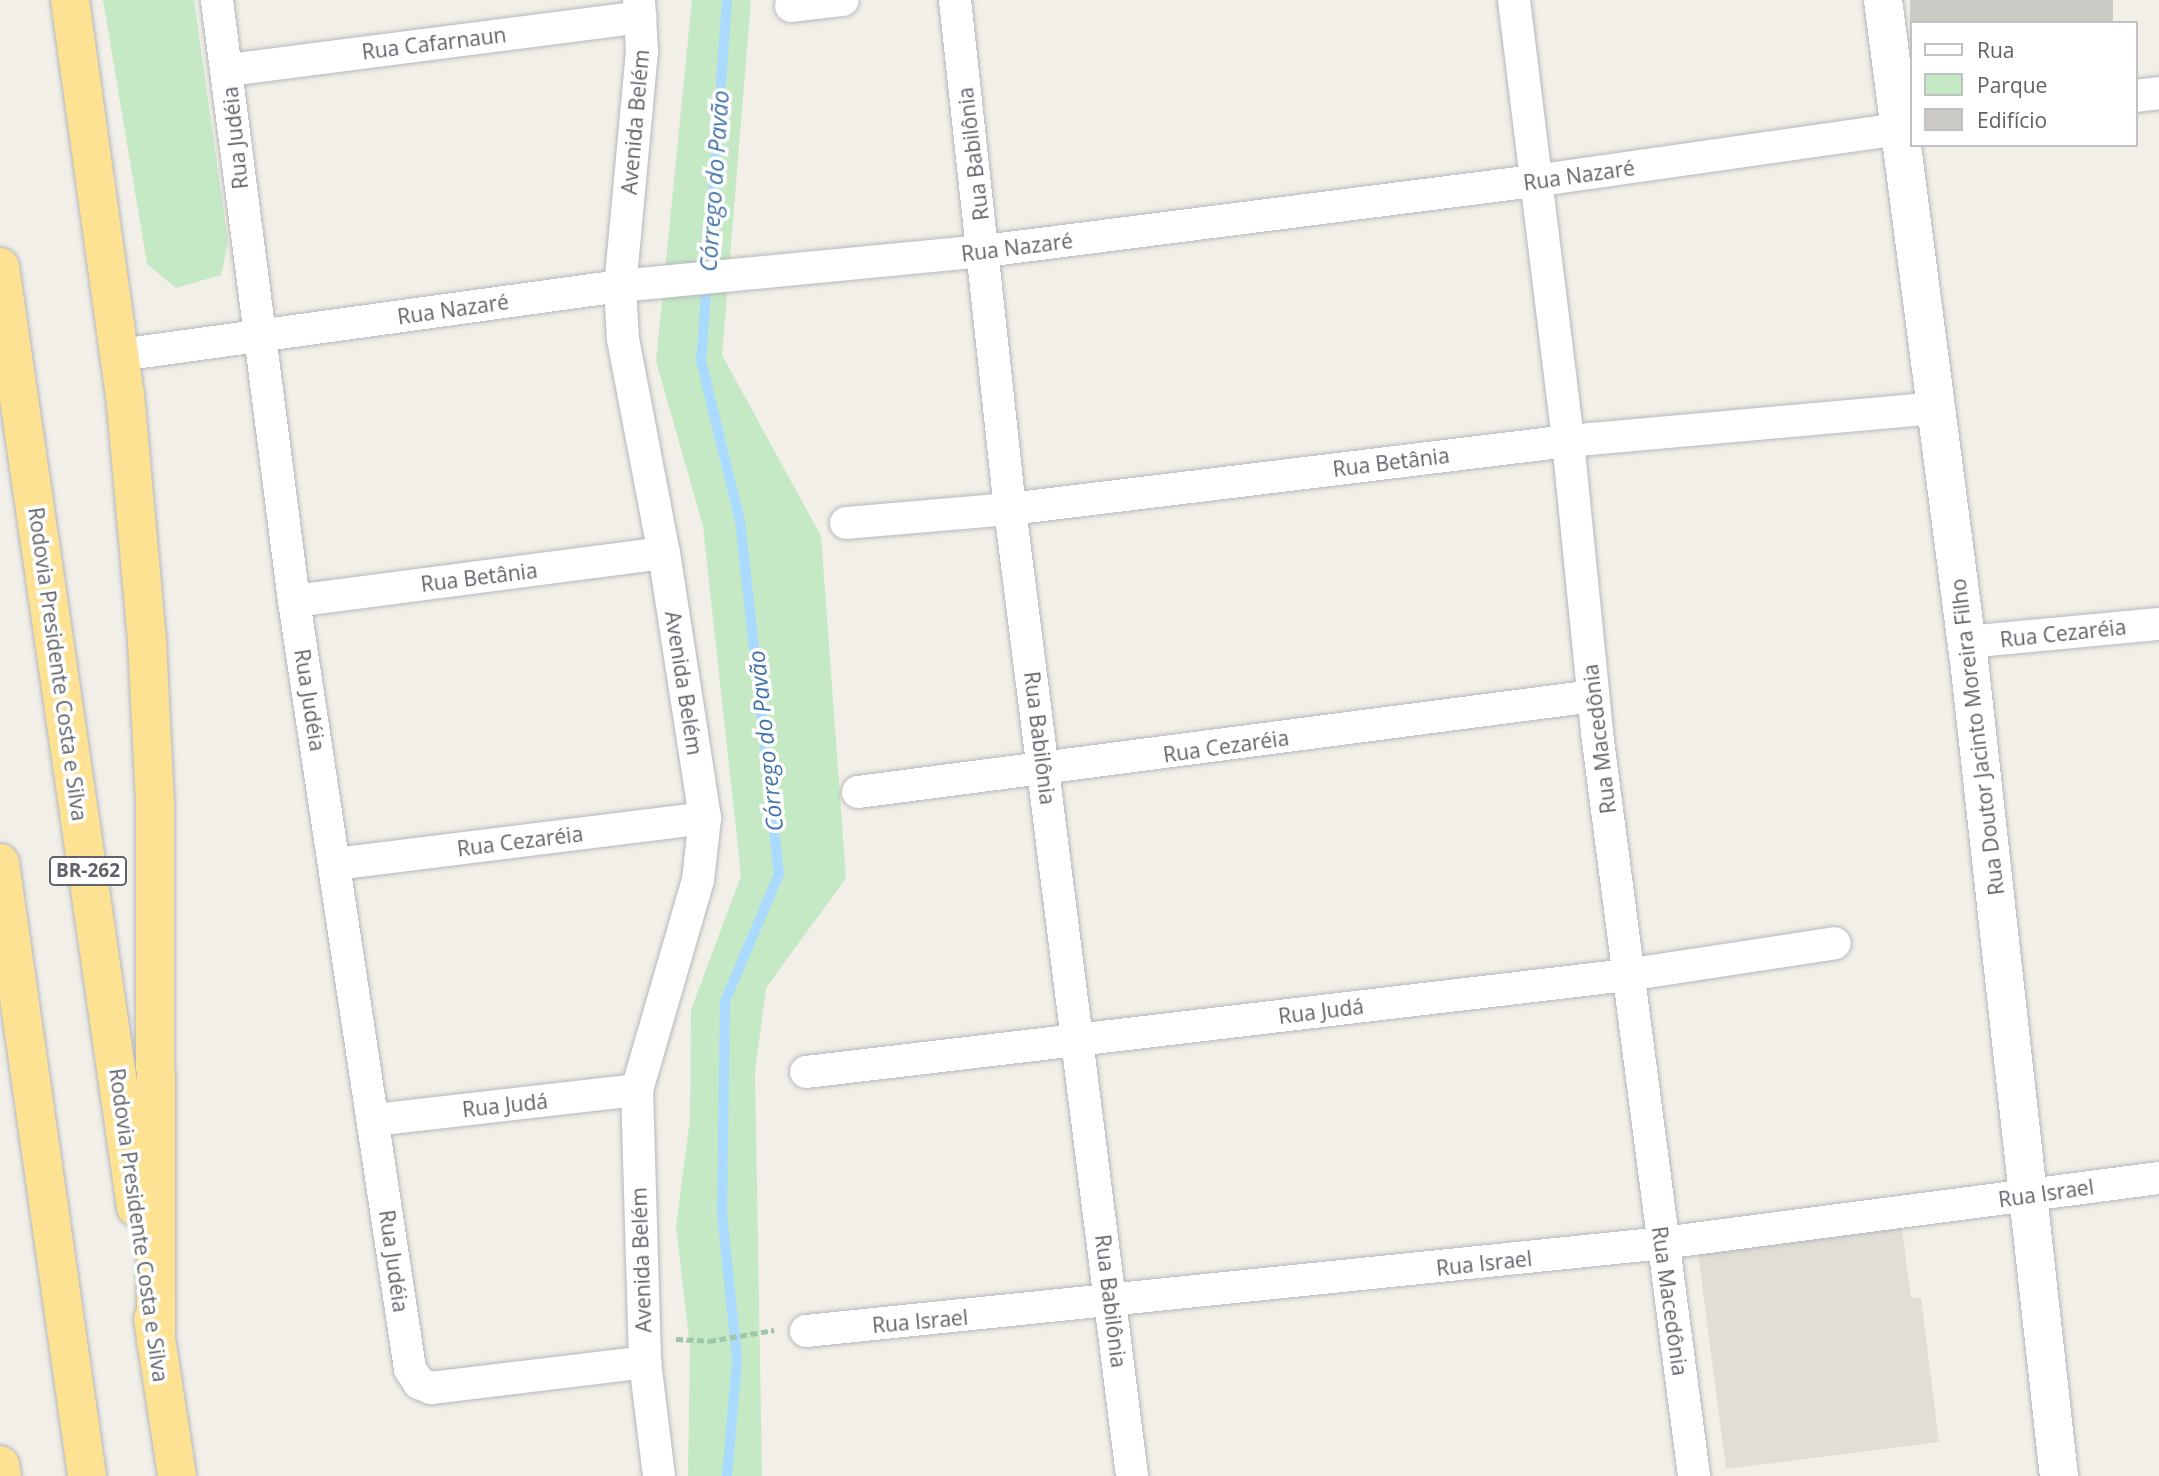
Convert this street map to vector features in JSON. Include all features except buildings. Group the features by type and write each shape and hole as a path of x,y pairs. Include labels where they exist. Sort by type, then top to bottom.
{"highway":[{"path":"70,0 120,355 146,640 155,805 156,1342"},
{"name":"Rodovia Presidente Costa e Silva","path":"0,267 177,1476"},
{"path":"0,863 87,1476"},
{"path":"0,1465 2,1476"}],"street":[{"name":"Rua Judéia","path":"217,0 294,601 336,864 410,1369 419,1383 431,1388 645,1362"},
{"path":"791,6 843,0"},
{"name":"Rua Babilônia","path":"955,0 985,251 1010,509 1132,1476"},
{"name":"Rua Macedônia","path":"1514,0 1534,181 1569,440 1593,696 1627,975 1694,1476"},
{"name":"Rua Doutor Jacinto Moreira Filho","path":"1883,0 1905,128 1967,642 2059,1476"},
{"name":"Rua Cafarnaun","path":"228,70 640,8"},
{"name":"Avenida Belém","path":"640,8 642,51 629,286 629,383 664,553 705,818 698,880 637,1090 645,1362 659,1476"},
{"path":"2138,96 2159,93"},
{"name":"Rua Nazaré","path":"120,355 629,286 985,251 1534,181 1905,128"},
{"name":"Rua Betânia","path":"846,523 1010,509 1569,440 1937,408"},
{"name":"Rua Betânia","path":"294,601 664,553"},
{"name":"Rua Cezaréia","path":"1967,642 2159,624"},
{"name":"Rua Cezaréia","path":"858,792 1044,770 1593,696"},
{"name":"Rua Cezaréia","path":"336,864 705,818"},
{"name":"Rua Judá","path":"806,1073 1627,975 1835,943"},
{"name":"Rua Judá","path":"374,1120 637,1090"},
{"name":"Rua Israel","path":"806,1331 1112,1303 1662,1243 2159,1178"}],"path":[{"path":"709,1341 759,1330"}],"shaded area":[{"path":"1902,1228 1911,1298 1921,1298 1939,1442 1726,1469 1698,1253"}],"green space":[{"path":"103,0 194,0 228,242 221,275 176,288 147,264"},
{"path":"692,0 751,0 722,355 821,536 846,878 766,988 755,1072 762,1476 688,1476 690,1346 676,1227 690,1120 691,1010 741,876 703,526 656,361"}],"waterway":[{"name":"Córrego do Pavão","path":"727,0 701,360 740,521 779,874 725,1001 722,1214 737,1360 727,1476"}]}
